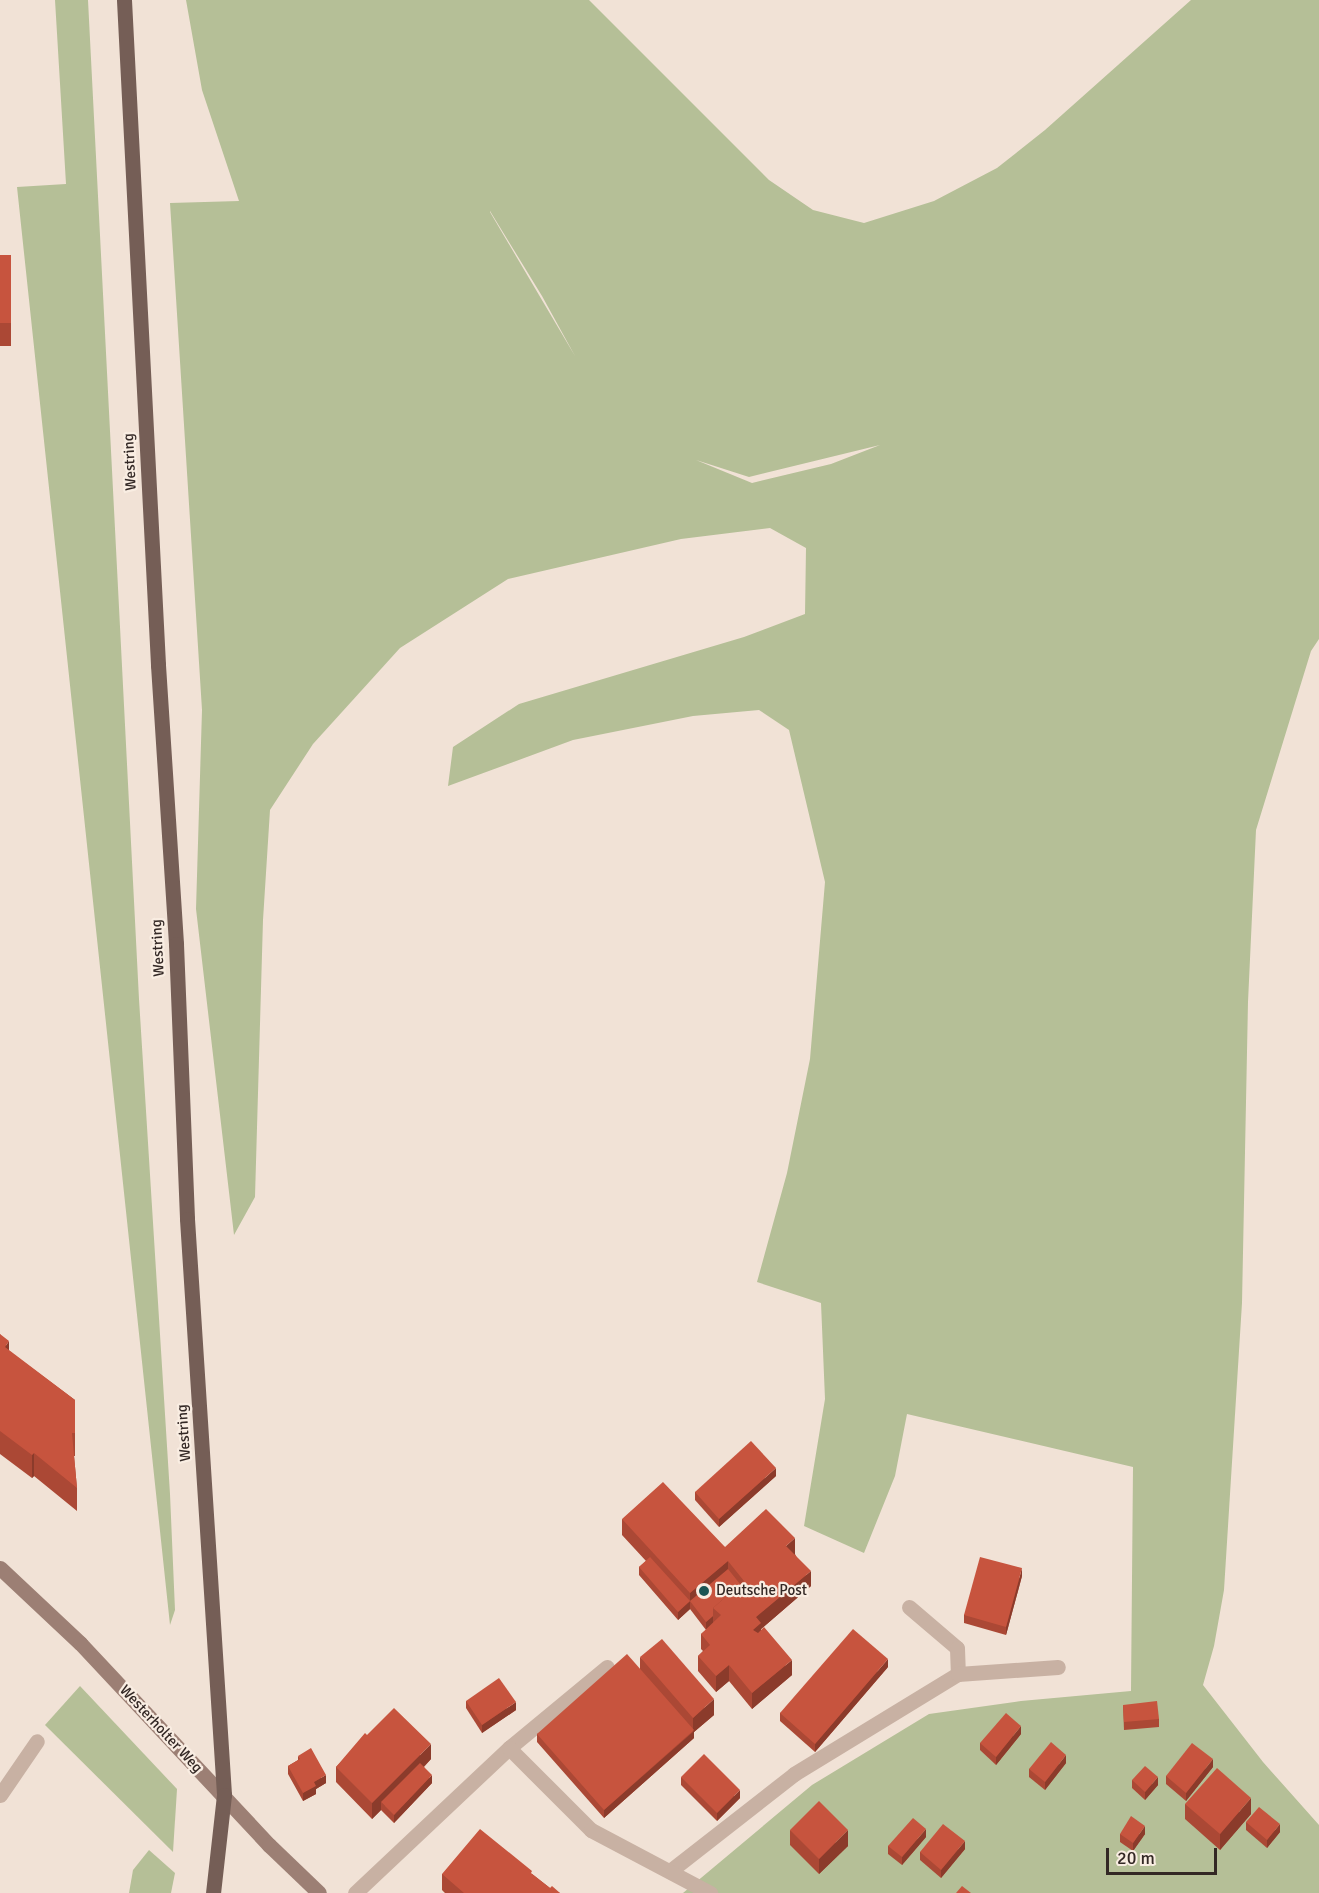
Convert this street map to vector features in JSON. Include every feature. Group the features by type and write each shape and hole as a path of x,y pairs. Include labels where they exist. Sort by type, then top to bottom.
{"main road":[{"name":"Westring","path":"124,0 158,665 176,944 187,1219 224,1795 213,1893"}],"street":[{"name":"Westerholter Weg","path":"0,1568 80,1643 269,1845 319,1893"},
{"path":"909,1607 957,1648 958,1674"},
{"path":"355,1893 509,1748 607,1667"},
{"path":"670,1871 794,1774 958,1674 1058,1667"},
{"path":"0,1795 37,1741"},
{"path":"509,1748 591,1830 710,1893"}],"green space":[{"path":"55,0 88,0 139,999 170,1494 175,1610 170,1625 17,187 66,184"},
{"path":"186,0 589,0 769,180 813,210 864,223 934,201 997,168 1045,130 1191,0 1319,0 1319,639 1311,651 1256,830 1248,1002 1242,1303 1224,1590 1214,1646 1203,1685 1263,1762 1319,1825 1319,1893 683,1893 812,1785 929,1714 1021,1701 1131,1691 1133,1467 907,1414 895,1476 864,1553 804,1526 825,1399 821,1303 757,1282 787,1173 810,1059 825,882 789,730 759,710 693,716 573,740 448,786 453,747 519,704 744,637 805,614 806,548 770,528 681,539 508,579 400,648 313,744 270,810 263,920 255,1197 234,1235 196,909 202,710 170,203 239,201 202,90","holes":["490,212 542,296 575,356","880,445 831,464 752,483 696,460 749,477"]},
{"path":"80,1686 177,1789 173,1852 45,1725"},
{"path":"149,1850 175,1873 171,1893 129,1893 133,1870"}],"building":[{"path":"0,255 11,255 11,323 0,323"},
{"path":"0,1334 9,1341 5,1347 75,1400 75,1433 72,1433 77,1488 34,1453 32,1455 0,1431"},
{"path":"751,1441 776,1468 719,1519 695,1492"},
{"path":"663,1482 725,1547 766,1509 795,1538 786,1546 811,1571 756,1617 761,1623 753,1630 758,1633 764,1627 792,1660 752,1693 729,1665 716,1676 698,1656 710,1645 701,1634 721,1615 713,1608 744,1581 728,1561 690,1593 622,1519"},
{"path":"650,1557 690,1601 678,1612 639,1567"},
{"path":"980,1557 1022,1568 1006,1627 964,1615"},
{"path":"728,1569 740,1584 713,1608 713,1616 706,1622 690,1601"},
{"path":"853,1629 888,1659 815,1744 780,1713"},
{"path":"662,1639 714,1699 693,1718 640,1657"},
{"path":"627,1654 694,1730 604,1810 537,1734"},
{"path":"499,1678 516,1702 482,1725 466,1701"},
{"path":"1157,1701 1159,1719 1124,1722 1123,1705"},
{"path":"394,1708 431,1744 372,1803 336,1767 365,1733 367,1735"},
{"path":"1006,1713 1021,1726 996,1757 980,1743"},
{"path":"1051,1742 1066,1755 1045,1782 1029,1769"},
{"path":"1192,1743 1213,1759 1186,1793 1166,1776"},
{"path":"311,1748 326,1775 314,1782 316,1786 303,1793 288,1766 300,1759 298,1756"},
{"path":"704,1754 740,1790 717,1813 681,1777"},
{"path":"420,1763 432,1775 394,1815 381,1802"},
{"path":"1145,1766 1158,1777 1145,1792 1132,1780"},
{"path":"1217,1768 1251,1798 1220,1834 1185,1804"},
{"path":"819,1801 848,1830 819,1859 790,1830"},
{"path":"1259,1807 1280,1824 1267,1840 1246,1822"},
{"path":"1131,1816 1145,1826 1133,1843 1120,1834"},
{"path":"913,1818 926,1829 902,1857 888,1846"},
{"path":"943,1824 965,1841 941,1870 920,1852"},
{"path":"480,1829 532,1871 531,1873 560,1893 464,1893 442,1874"},
{"path":"962,1886 971,1893 956,1893"}],"place":[{"name":"Deutsche Post","path":"704,1591"}]}
